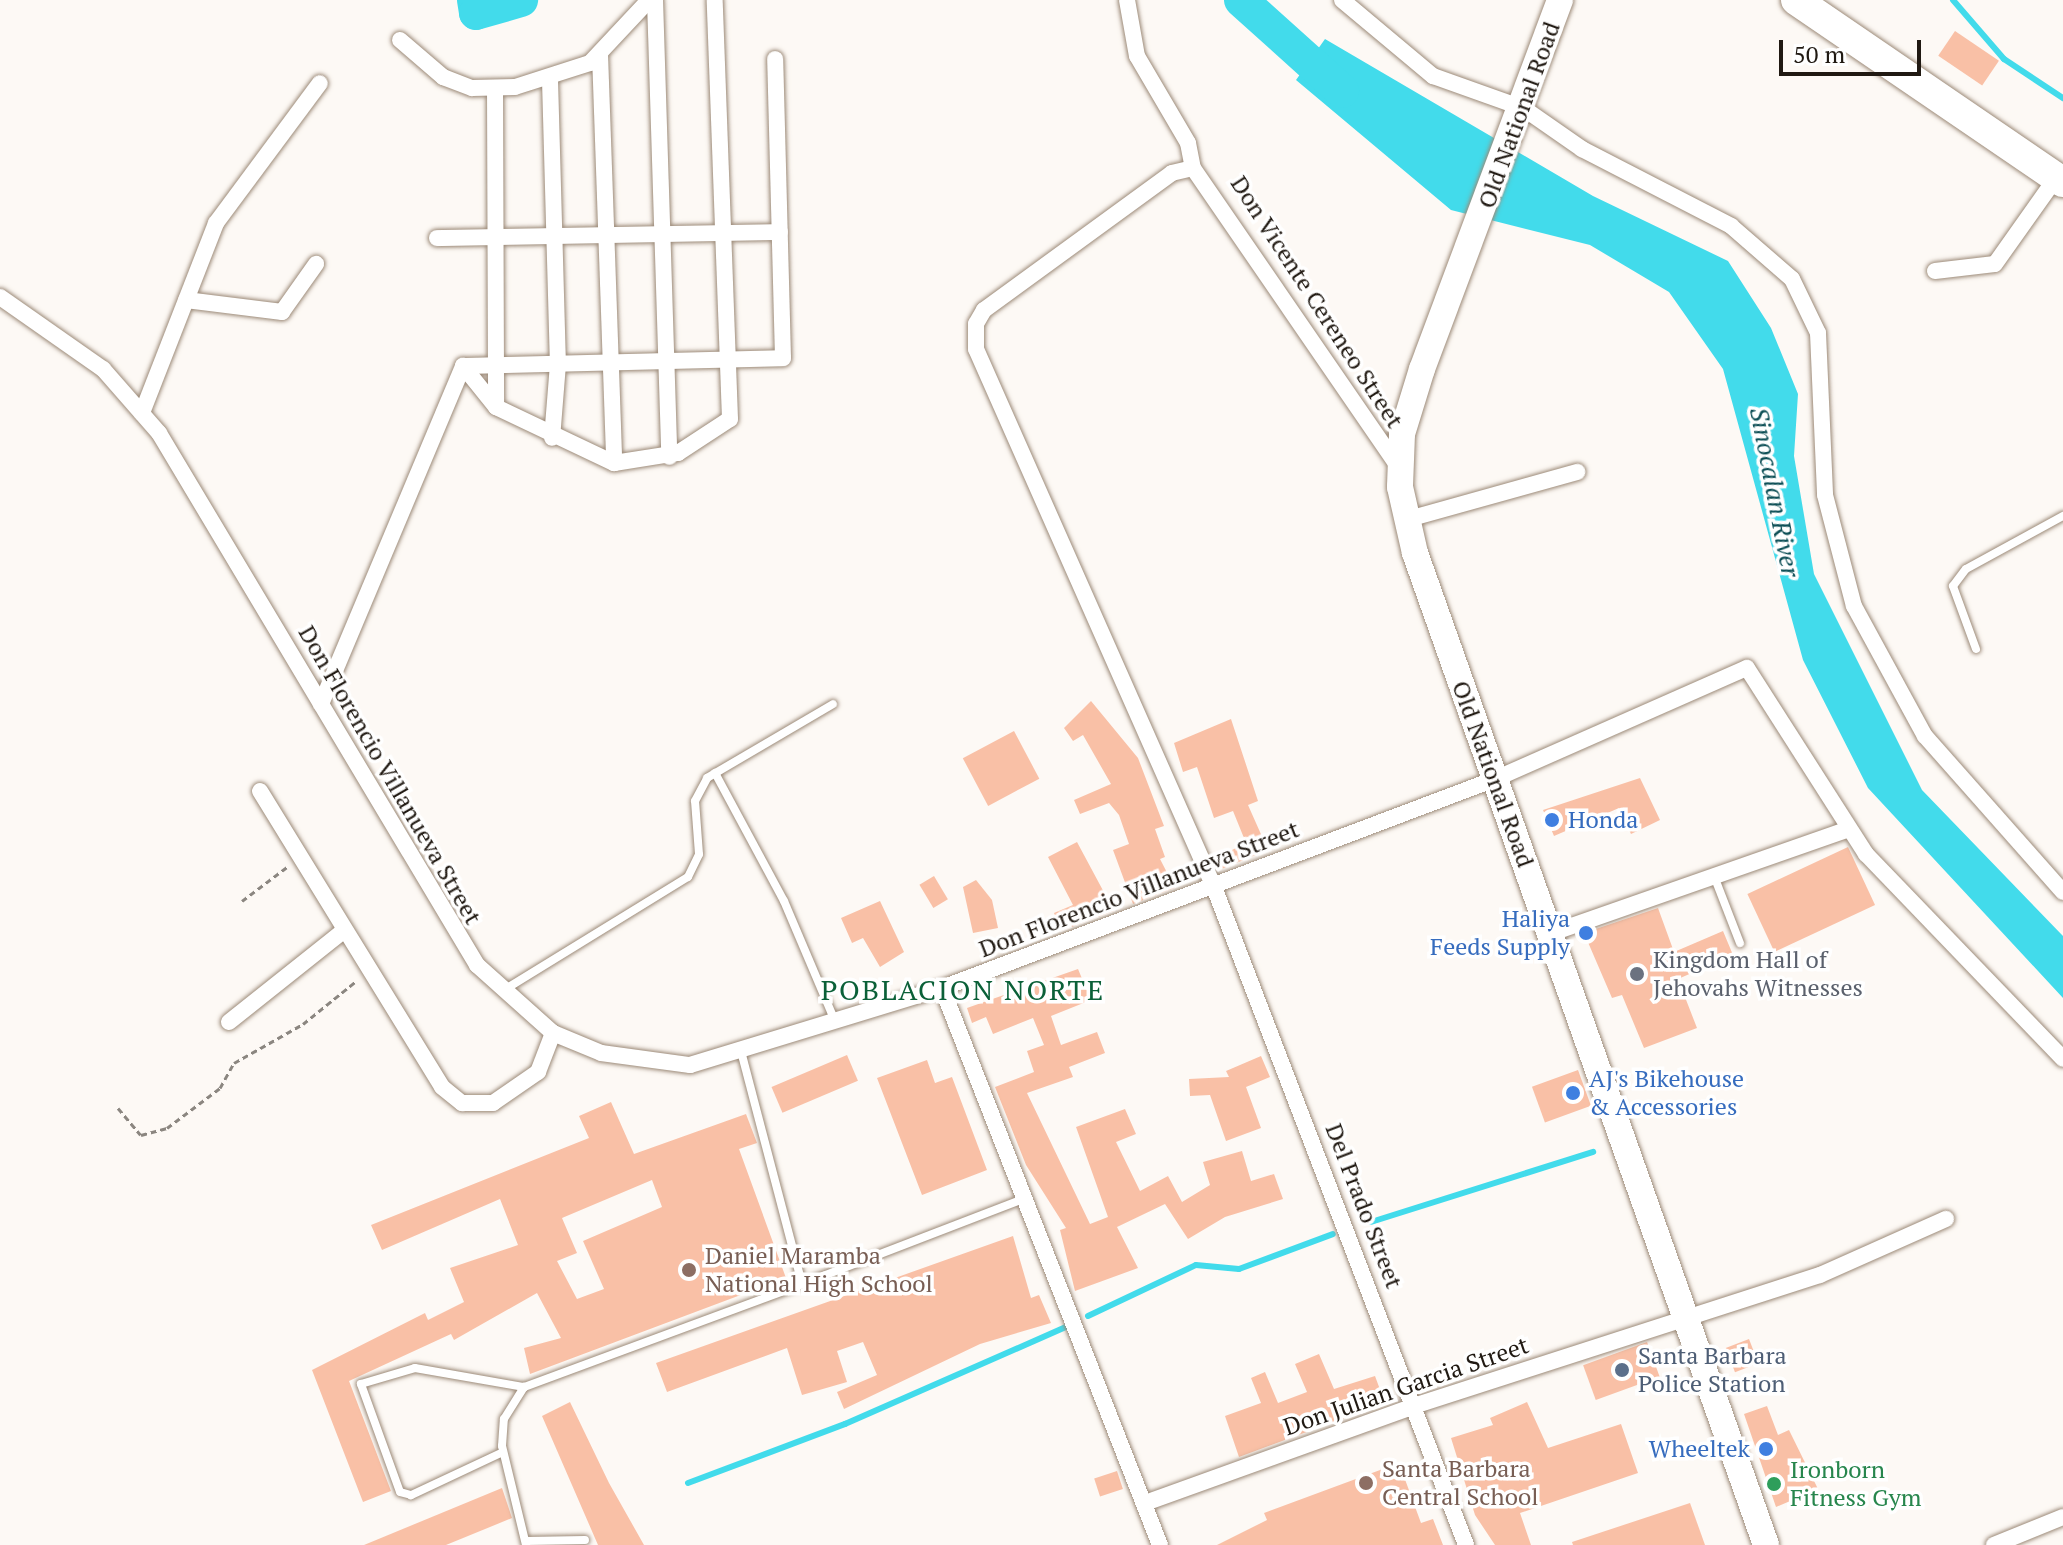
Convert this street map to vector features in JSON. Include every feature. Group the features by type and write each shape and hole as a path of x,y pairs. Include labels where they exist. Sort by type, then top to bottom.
{"highway":[{"path":"1796,0 2060,180"}],"main road":[{"name":"Old National Road","path":"1560,0 1521,114 1422,369 1398,466 1405,520 1766,1545"}],"street":[{"path":"400,40 443,77 495,88 550,80 600,54 649,0"},
{"path":"655,0 666,232 669,457"},
{"path":"463,366 496,407 552,438 614,463 669,457 730,419 715,0"},
{"name":"Don Vicente Cereneo Street","path":"1127,0 1137,56 1188,143 1193,168 1398,466"},
{"path":"1342,0 1433,76 1521,114 1731,226 1792,279 1818,333 1825,495 1854,606 1925,736 2063,892"},
{"path":"600,54 611,237 614,463"},
{"path":"463,366 783,358 775,59"},
{"path":"550,80 558,364 552,438"},
{"path":"142,413 216,223 320,83"},
{"path":"495,88 496,407"},
{"name":"Del Prado Street","path":"1193,168 1172,173 984,310 974,336 1214,887 1417,1405 1466,1545"},
{"path":"1935,271 1995,264 2060,180"},
{"path":"437,238 780,232"},
{"path":"186,300 282,312 316,264"},
{"name":"Don Florencio Villanueva Street","path":"0,297 59,332 142,413 188,476 446,924 504,990 553,1033 643,1064 742,1055 942,988 1495,779 1747,668 1848,829"},
{"path":"321,704 463,366"},
{"path":"1405,520 1577,472"},
{"path":"260,791 342,932 442,1087 462,1103 493,1103 529,1082 553,1033"},
{"path":"1549,934 1848,829 2063,1059"},
{"path":"229,1022 342,932"},
{"path":"942,988 1021,1200 1071,1306 1160,1545"},
{"name":"Don Julian Garcia Street","path":"1145,1503 1417,1405 1820,1275 1946,1219"},
{"path":"1994,1545 2063,1517"}],"lane":[{"path":"1976,649 1953,586 1966,569 2063,516"},
{"path":"504,990 688,877 699,854 695,801 715,773 833,704"},
{"path":"715,773 784,901 836,1023"},
{"path":"1714,876 1740,943"},
{"path":"742,1055 802,1284"},
{"path":"503,1452 411,1495 400,1492 361,1384 415,1368 524,1387 1021,1200"},
{"path":"524,1387 504,1419 503,1452 526,1543 585,1540"}],"path":[{"path":"242,901 300,858"},
{"path":"118,1108 141,1135 167,1128 220,1088 234,1063 303,1024 331,994 369,974"}],"water":[{"path":"1325,39 1593,196 1728,261 1771,328 1798,394 1794,456 1814,574 1922,790 2063,936 2063,998 1868,788 1803,660 1723,369 1669,292 1590,245 1451,210 1296,80"}],"building":[{"path":"1955,31 1999,61 1982,86 1938,56"},
{"path":"1091,701 1138,758 1164,826 1155,829 1165,857 1160,859 1175,888 1133,904 1113,850 1129,844 1119,815 1109,803 1080,814 1074,800 1111,784 1083,735 1073,741 1064,728"},
{"path":"1231,719 1258,801 1248,805 1268,850 1219,870 1214,859 1246,843 1233,811 1214,818 1197,767 1183,772 1174,743"},
{"path":"1014,731 1039,779 988,806 963,758"},
{"path":"1640,778 1660,820 1631,834 1619,808 1554,836 1543,810"},
{"path":"1077,842 1114,911 1061,931 1054,913 1073,905 1048,857"},
{"path":"1848,847 1875,905 1774,952 1747,894"},
{"path":"934,876 948,899 933,908 919,885"},
{"path":"976,880 992,900 998,928 973,933 963,887"},
{"path":"880,901 904,952 880,967 863,938 852,943 841,918"},
{"path":"1658,908 1674,952 1723,931 1733,955 1678,979 1697,1028 1644,1048 1622,995 1612,998 1584,933"},
{"path":"1078,969 1091,1000 1051,1016 1061,1045 1097,1032 1105,1053 1069,1067 1073,1077 1027,1093 1090,1224 1108,1217 1076,1127 1125,1109 1136,1134 1116,1142 1140,1191 1168,1176 1182,1202 1210,1185 1203,1162 1242,1151 1251,1181 1274,1174 1283,1199 1225,1217 1188,1239 1165,1204 1117,1227 1138,1268 1075,1291 1060,1230 1066,1228 1026,1165 995,1087 1034,1072 1027,1051 1044,1045 1033,1018 993,1034 986,1017 972,1023 967,1008"},
{"path":"847,1055 858,1081 782,1113 772,1087"},
{"path":"1261,1056 1270,1077 1246,1087 1261,1128 1226,1141 1210,1095 1190,1096 1189,1079 1229,1077 1226,1071"},
{"path":"927,1060 935,1083 952,1077 987,1170 922,1195 877,1078"},
{"path":"1578,1070 1591,1106 1545,1122 1532,1087"},
{"path":"611,1102 634,1154 746,1114 757,1143 739,1149 786,1278 530,1374 524,1348 561,1338 537,1293 454,1340 451,1334 349,1381 391,1491 363,1502 312,1370 425,1313 428,1320 464,1302 450,1268 518,1245 500,1199 382,1250 371,1225 589,1138 579,1116","holes":["652,1180 662,1207 583,1241 604,1289 577,1299 557,1261 577,1253 562,1218"]},
{"path":"1013,1236 1031,1298 1039,1295 1051,1323 980,1344 844,1409 837,1392 877,1375 863,1342 837,1351 847,1382 802,1395 787,1348 667,1392 656,1363"},
{"path":"1749,1339 1758,1363 1735,1372 1726,1348"},
{"name":"Santa Barbara Police Station","path":"1647,1342 1660,1377 1596,1400 1583,1365"},
{"path":"1319,1354 1334,1389 1375,1376 1385,1403 1239,1457 1225,1416 1261,1403 1251,1378 1265,1372 1278,1403 1307,1392 1295,1364"},
{"path":"570,1402 609,1483 644,1545 598,1545 542,1416"},
{"path":"1527,1402 1548,1448 1621,1424 1638,1473 1520,1513 1531,1545 1495,1545 1475,1515 1451,1438 1493,1425 1490,1418"},
{"path":"1767,1406 1778,1435 1789,1430 1818,1489 1776,1507 1744,1414"},
{"path":"1399,1463 1421,1523 1433,1519 1443,1545 1217,1545 1267,1520 1264,1513"},
{"path":"1117,1471 1123,1489 1100,1496 1094,1478"},
{"path":"502,1488 512,1518 446,1545 364,1545"},
{"path":"1690,1503 1705,1545 1573,1545 1572,1542"}],"waterway":[{"name":"Sinocalan River","path":"474,0 476,13 521,0"},
{"name":"Sinocalan River","path":"1241,0 1342,91"},
{"path":"1953,0 2004,59 2063,98"},
{"path":"1371,1222 1593,1152"},
{"path":"1088,1316 1196,1265 1239,1269 1333,1234"},
{"path":"688,1483 845,1424 1070,1325"}],"place":[{"name":"Honda","path":"1552,820"},
{"name":"Haliya Feeds Supply","path":"1586,933"},
{"name":"Kingdom Hall of Jehovahs Witnesses","path":"1637,974"},
{"name":"AJ's Bikehouse & Accessories","path":"1573,1093"},
{"name":"Daniel Maramba National High School","path":"689,1270"},
{"name":"Santa Barbara Police Station","path":"1622,1370"},
{"name":"Wheeltek","path":"1766,1449"},
{"name":"Santa Barbara Central School","path":"1366,1483"},
{"name":"Ironborn Fitness Gym","path":"1774,1484"}],"district":[{"name":"POBLACION NORTE","path":"963,990"}]}
